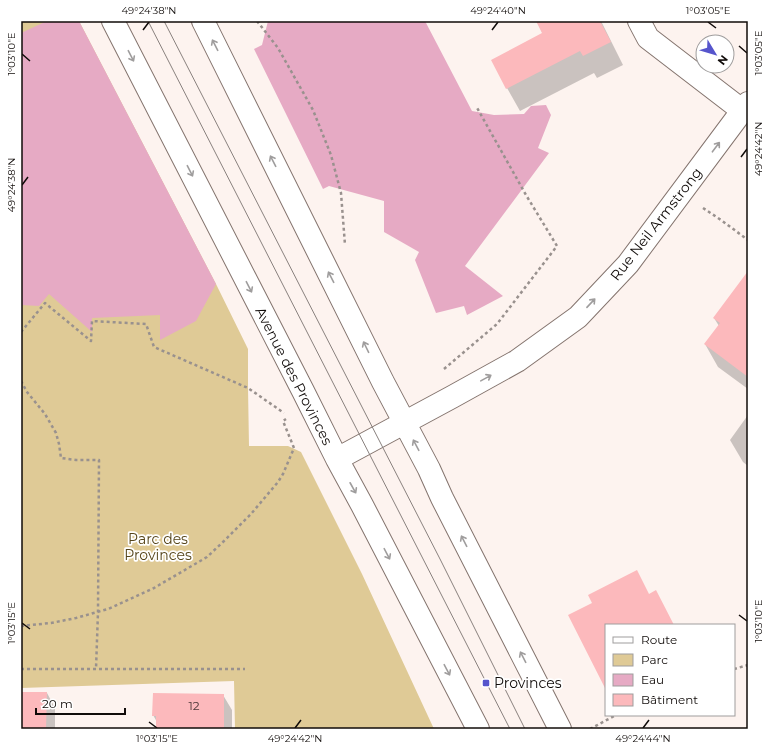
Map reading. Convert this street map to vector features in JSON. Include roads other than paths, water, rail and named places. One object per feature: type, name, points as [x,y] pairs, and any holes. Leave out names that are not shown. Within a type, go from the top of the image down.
[{"type":"street","name":"Avenue des Provinces","points":[[113,21],[337,459],[478,729]]},
{"type":"street","points":[[203,21],[383,382],[429,469],[442,498],[560,729]]},
{"type":"street","points":[[639,21],[648,38],[745,107]]},
{"type":"street","name":"Rue Neil Armstrong","points":[[337,459],[452,398],[517,361],[578,317],[628,264],[745,107]]},
{"type":"water","points":[[47,21],[79,21],[216,284],[196,321],[160,340],[160,315],[92,318],[92,332],[49,294],[39,306],[21,305],[21,33]]},
{"type":"water","points":[[268,21],[425,21],[472,111],[494,115],[524,114],[531,106],[546,105],[551,115],[538,148],[549,153],[465,266],[503,296],[467,315],[464,306],[436,313],[415,260],[419,252],[384,232],[384,201],[329,186],[323,189],[254,49],[262,45]]},
{"type":"tram line","points":[[148,21],[510,729]]},
{"type":"tram line","points":[[164,21],[440,559],[525,729]]},
{"type":"place","name":"Provinces","points":[[486,683]]},
{"type":"park label","name":"Parc des Provinces","points":[[158,548]]}]
